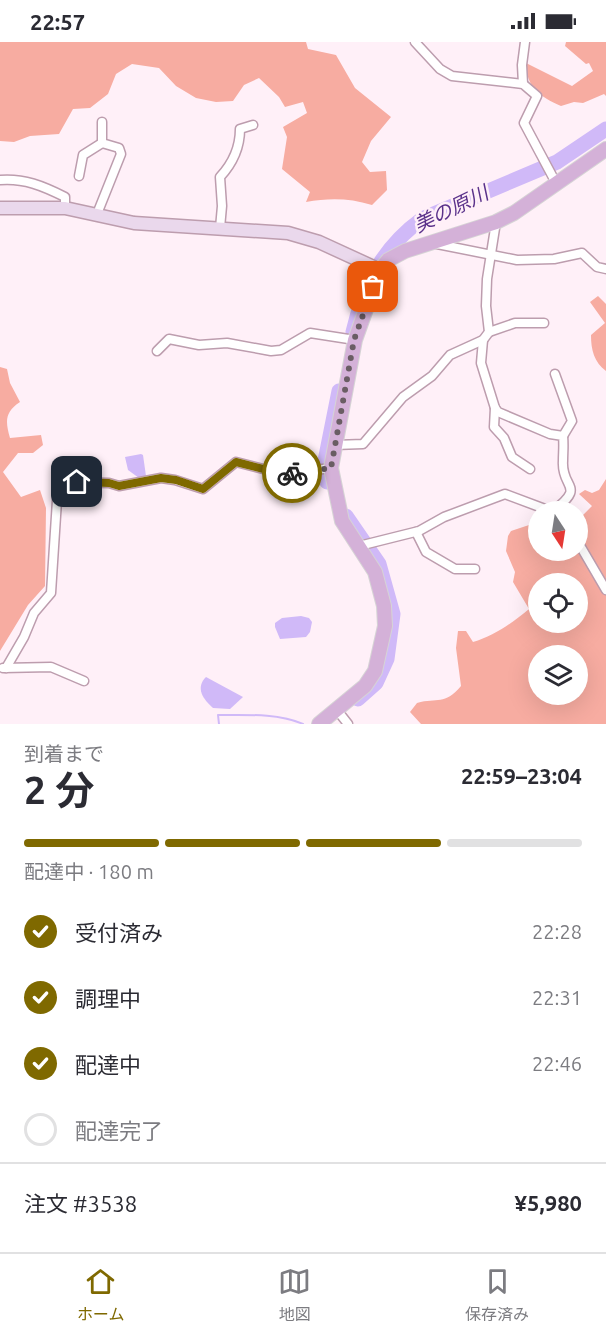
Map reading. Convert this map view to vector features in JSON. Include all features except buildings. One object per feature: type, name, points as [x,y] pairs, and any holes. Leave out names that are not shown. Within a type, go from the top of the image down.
[{"type":"main road","points":[[319,724],[365,686],[375,671],[385,626],[384,606],[375,572],[342,521],[331,468],[354,340],[375,267],[396,254],[496,222],[514,213],[553,178],[606,149]]},
{"type":"street","points":[[415,42],[440,69],[452,76],[472,76],[524,84],[537,96],[524,123],[553,178]]},
{"type":"street","points":[[524,84],[522,65],[525,42]]},
{"type":"street","points":[[102,122],[102,143]]},
{"type":"street","points":[[220,228],[222,206],[220,177],[236,152],[240,141],[240,129],[253,125]]},
{"type":"street","points":[[79,176],[82,155],[102,143],[119,148],[121,154],[97,214]]},
{"type":"street","points":[[0,180],[23,180],[43,186],[65,197],[65,208]]},
{"type":"street","points":[[0,208],[65,208],[135,223],[288,233],[319,242],[375,267]]},
{"type":"street","points":[[489,332],[486,306],[496,222]]},
{"type":"street","points":[[429,242],[517,260],[534,260],[582,253],[597,267],[606,269]]},
{"type":"street","points":[[335,445],[363,444],[403,397],[432,376],[450,355],[483,340],[489,332],[515,323],[544,323]]},
{"type":"street","points":[[158,351],[169,339],[199,345],[227,343],[271,351],[281,350],[310,333],[354,340]]},
{"type":"street","points":[[483,340],[481,363],[491,389],[495,408],[494,427],[504,438],[512,457],[530,469]]},
{"type":"street","points":[[555,374],[572,421],[562,436],[565,448],[562,461],[572,489],[565,501]]},
{"type":"street","points":[[495,408],[498,412],[550,434],[562,436]]},
{"type":"street","points":[[3,668],[24,637],[34,613],[51,593],[58,485],[62,482],[93,482],[119,486],[161,478],[176,480],[203,489],[236,462],[283,474],[331,468]]},
{"type":"street","points":[[359,546],[416,532],[444,517],[505,494],[528,502]]},
{"type":"street","points":[[416,532],[426,552],[455,569],[475,569]]},
{"type":"street","points":[[588,559],[606,590]]},
{"type":"street","points":[[3,668],[51,667],[84,681]]},
{"type":"street","points":[[337,710],[348,724]]},
{"type":"shaded area","points":[[0,42],[306,42],[308,49],[336,55],[355,88],[391,117],[371,141],[362,162],[370,172],[386,171],[387,190],[372,205],[339,199],[306,202],[310,192],[282,169],[287,137],[283,127],[307,113],[303,102],[285,107],[279,97],[259,78],[244,85],[233,101],[216,102],[196,98],[176,86],[159,68],[132,64],[116,74],[108,94],[90,108],[73,109],[59,134],[30,136],[14,142],[0,141]]},
{"type":"shaded area","points":[[566,42],[606,42],[606,96],[604,94],[583,103],[574,102],[561,106],[541,95],[532,85],[526,63],[572,86],[593,71],[589,63],[586,64],[565,46]]},
{"type":"shaded area","points":[[598,296],[606,304],[606,371],[596,360],[592,346],[591,335],[605,323],[590,302]]},
{"type":"shaded area","points":[[0,367],[7,369],[10,383],[20,402],[9,413],[7,427],[10,438],[41,435],[43,445],[33,453],[18,453],[3,472],[21,497],[40,490],[46,508],[45,586],[28,605],[0,651]]},
{"type":"shaded area","points":[[141,454],[146,476],[139,478],[128,470],[125,457]]},
{"type":"shaded area","points":[[606,479],[606,724],[421,724],[410,712],[417,703],[445,699],[461,686],[456,648],[458,631],[466,631],[473,642],[502,628],[528,610],[528,633],[588,633],[588,573],[528,573],[528,607],[513,582],[515,572],[506,551],[511,531],[528,525],[528,561],[588,561],[588,510],[592,506],[579,494],[585,490],[592,493],[599,490]]},
{"type":"shaded area","points":[[301,616],[309,618],[312,622],[310,632],[306,637],[280,639],[275,623],[282,618]]},
{"type":"shaded area","points":[[206,677],[243,697],[230,709],[213,708],[206,701],[201,689]]},
{"type":"waterway","name":"美の原川","points":[[353,332],[369,283],[385,255],[408,230],[422,219],[557,162],[606,129]]},
{"type":"waterway","name":"美の原川","points":[[327,482],[325,461],[339,391]]},
{"type":"waterway","name":"美の原川","points":[[346,516],[379,564],[393,614],[387,659],[376,683],[358,699]]},
{"type":"waterway","points":[[219,724],[218,715],[272,716],[303,724]]},
{"type":"way so far","points":[[292,473],[331,468],[354,340],[373,287]]},
{"type":"route","points":[[77,482],[109,483],[119,486],[161,478],[206,489],[236,462],[283,474],[292,473]]}]
